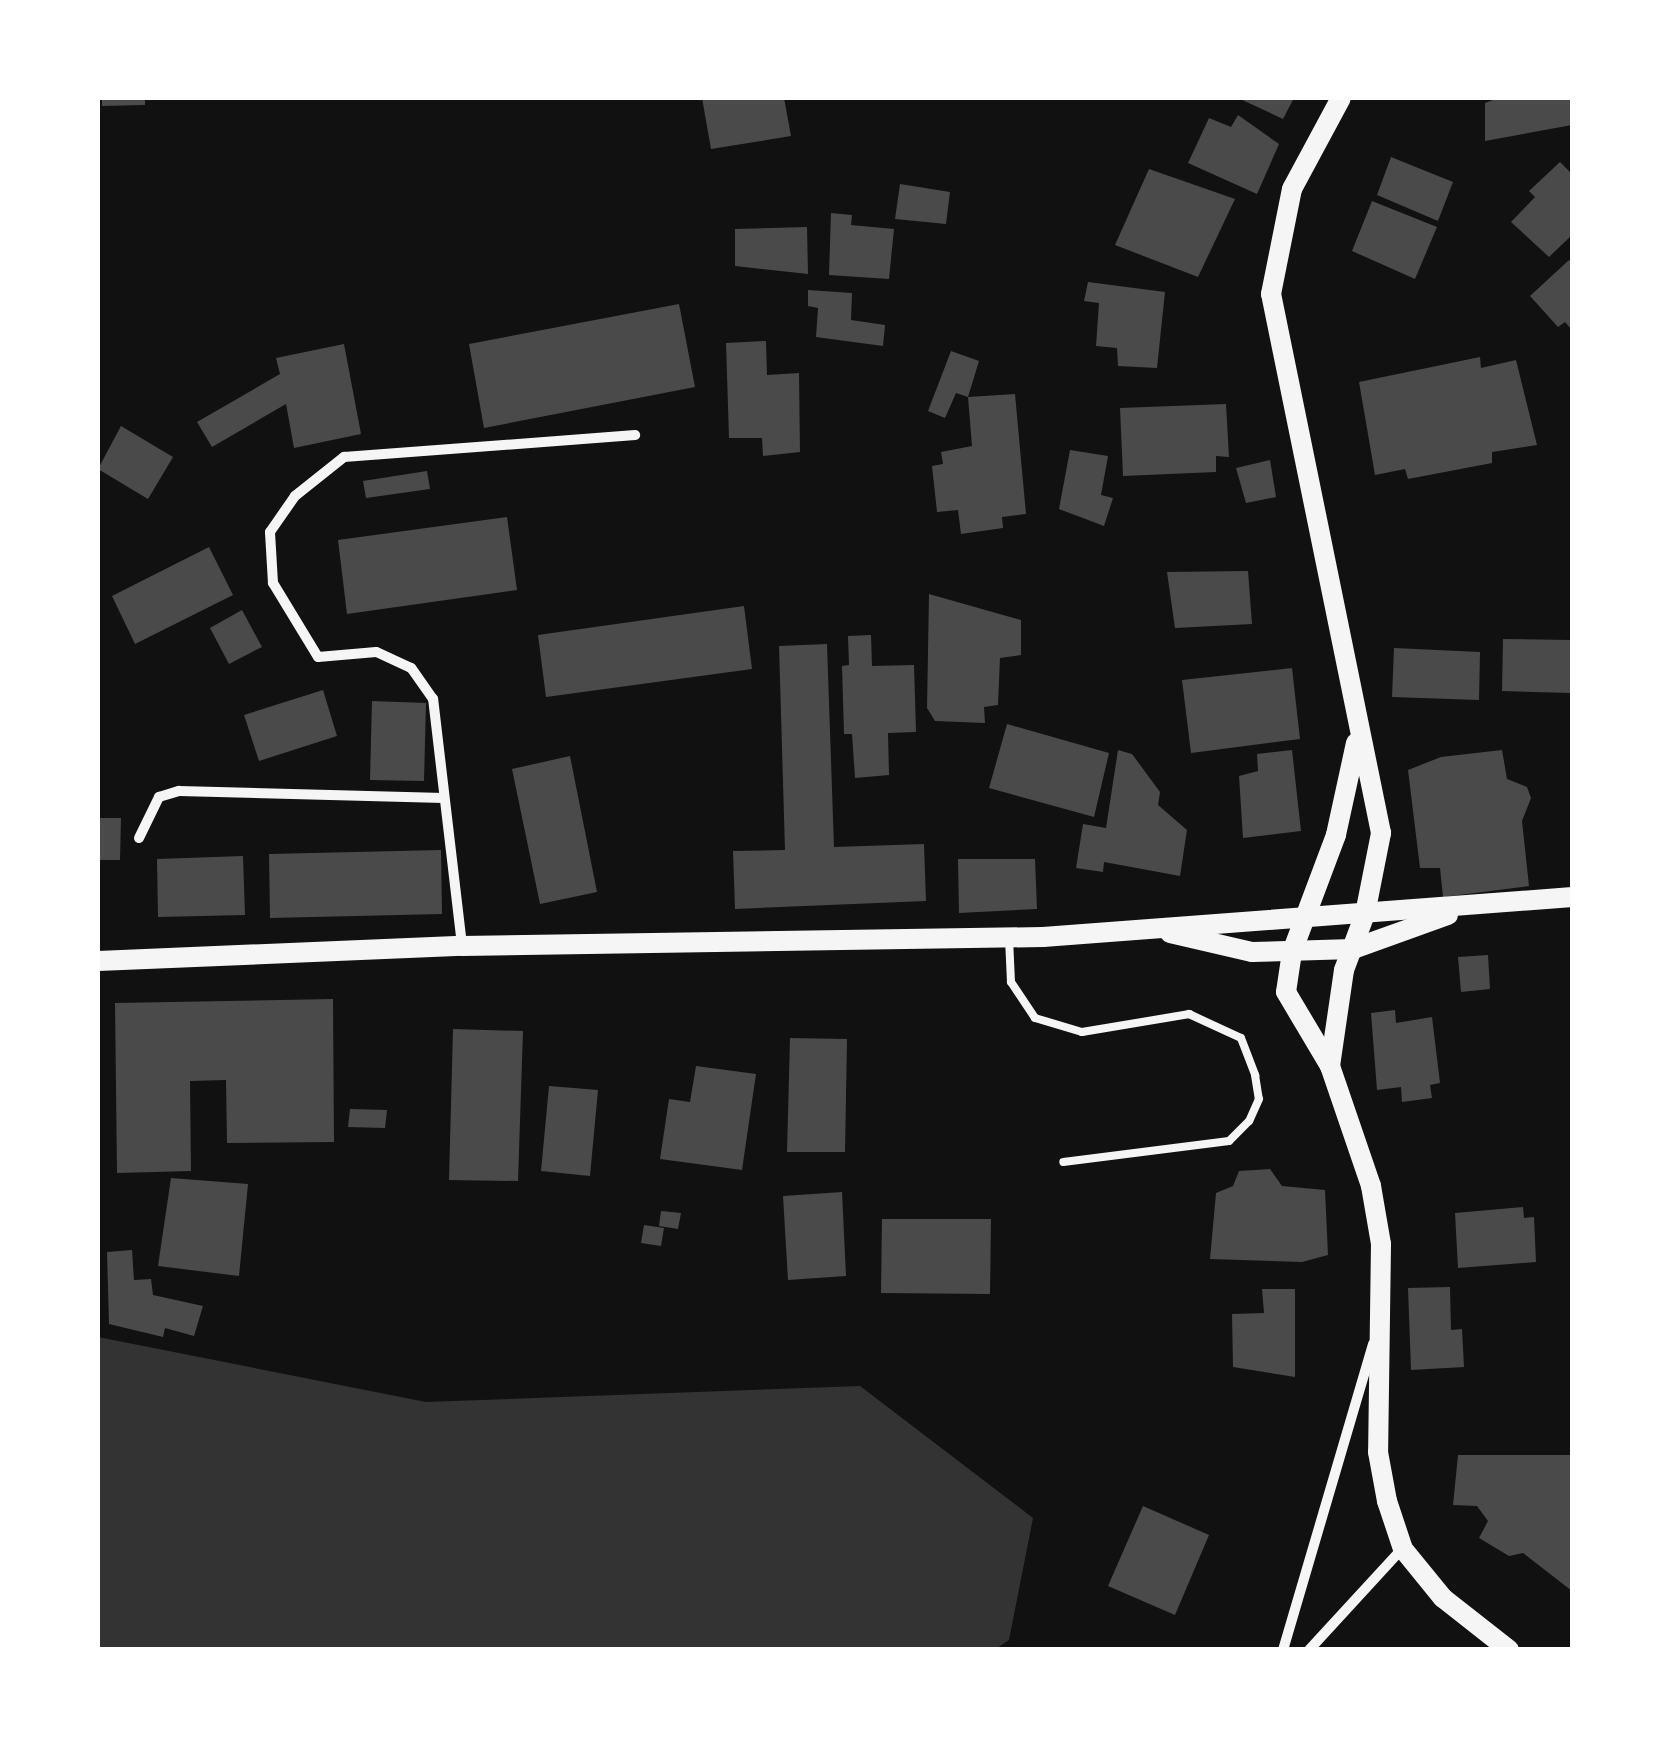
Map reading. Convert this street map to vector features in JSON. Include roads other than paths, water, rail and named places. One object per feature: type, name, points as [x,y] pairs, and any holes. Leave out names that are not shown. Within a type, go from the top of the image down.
[{"type":"main road","points":[[1330,1066],[1380,833],[1271,294],[1292,189],[1340,98]]},
{"type":"main road","points":[[1358,736],[1336,835],[1302,916],[1292,952],[1290,1003],[1330,1066],[1371,1186],[1380,1244],[1378,1452],[1403,1548],[1443,1598],[1509,1650]]},
{"type":"main road","points":[[98,961],[462,946],[1009,938],[1302,916],[1456,911],[1572,898]]},
{"type":"main road","points":[[1148,928],[1252,952],[1292,952],[1353,948],[1456,911]]},
{"type":"street","points":[[462,946],[433,700],[411,668],[376,652],[318,657],[273,583],[270,532],[295,496],[344,458],[635,435]]},
{"type":"street","points":[[140,838],[159,797],[179,791],[444,798]]},
{"type":"street","points":[[1283,1650],[1378,1329]]},
{"type":"street","points":[[1309,1650],[1403,1548]]},
{"type":"lane","points":[[1009,938],[1011,982],[1034,1018],[1082,1032],[1190,1014],[1241,1038],[1256,1075],[1259,1099],[1250,1121],[1229,1141],[1064,1162]]}]
